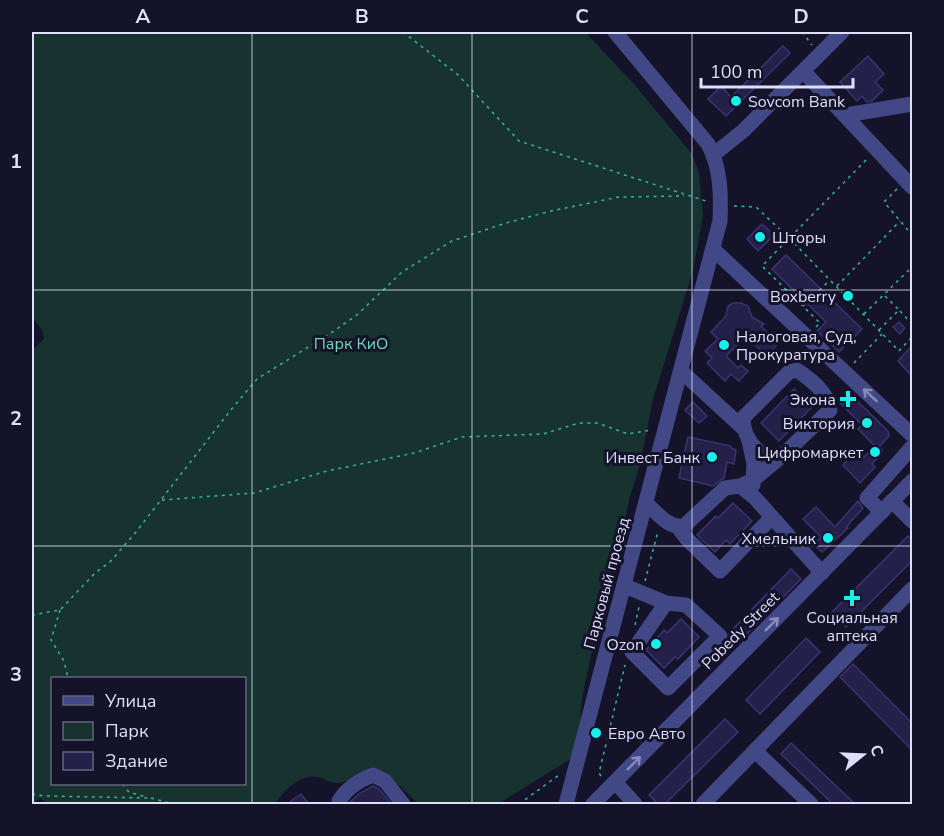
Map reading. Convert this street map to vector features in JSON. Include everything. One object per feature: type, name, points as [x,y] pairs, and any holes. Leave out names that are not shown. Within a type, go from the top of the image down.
[{"type":"street","name":"Парковый проезд","points":[[566,804],[714,250],[721,206],[720,184],[713,155],[704,138],[615,32]]},
{"type":"street","points":[[713,155],[743,131],[842,32]]},
{"type":"street","points":[[804,72],[909,184]]},
{"type":"street","points":[[846,115],[912,104]]},
{"type":"street","points":[[714,250],[912,435]]},
{"type":"street","points":[[646,503],[671,525],[684,526],[725,488],[746,483],[783,455],[830,410],[830,401],[825,394],[797,370],[789,372],[743,418],[754,463],[746,483]]},
{"type":"street","points":[[681,371],[765,455],[774,458],[783,455]]},
{"type":"street","points":[[912,447],[867,498],[912,521]]},
{"type":"street","name":"Pobedy Street","points":[[593,804],[609,781],[822,573],[912,481]]},
{"type":"street","points":[[746,483],[755,498],[822,573]]},
{"type":"street","points":[[678,527],[720,571],[772,517]]},
{"type":"street","points":[[625,586],[666,603],[686,605],[720,636],[669,688],[632,652],[666,603]]},
{"type":"street","points":[[703,804],[912,589]]},
{"type":"street","points":[[755,751],[811,804]]},
{"type":"street","points":[[339,801],[343,794],[363,779],[373,775],[385,781],[403,804]]},
{"type":"street","points":[[609,781],[635,804]]},
{"type":"path","points":[[403,32],[457,75],[519,141],[684,196],[721,206],[756,207],[898,351],[912,337]]},
{"type":"path","points":[[802,32],[819,55]]},
{"type":"path","points":[[820,323],[762,266],[878,149]]},
{"type":"path","points":[[909,184],[884,202],[912,235]]},
{"type":"path","points":[[68,677],[64,661],[51,640],[60,610],[95,573],[110,562],[257,379],[334,331],[358,314],[402,272],[452,241],[551,211],[619,197],[684,196]]},
{"type":"path","points":[[836,287],[900,221]]},
{"type":"path","points":[[863,315],[912,267]]},
{"type":"path","points":[[803,306],[830,280]]},
{"type":"path","points":[[884,295],[912,324]]},
{"type":"path","points":[[879,330],[899,310]]},
{"type":"path","points":[[846,373],[882,334]]},
{"type":"path","points":[[161,500],[254,493],[327,471],[414,453],[462,437],[543,434],[579,423],[597,423],[628,434],[644,432]]},
{"type":"path","points":[[634,627],[661,516]]},
{"type":"path","points":[[32,615],[60,610]]},
{"type":"path","points":[[609,781],[599,773],[626,661]]},
{"type":"path","points":[[519,804],[561,774]]},
{"type":"path","points":[[124,785],[129,792],[173,804]]},
{"type":"path","points":[[32,794],[150,798]]},
{"type":"green space","name":"Парк КиО","points":[[32,32],[585,32],[634,84],[692,154],[699,173],[703,216],[693,271],[653,399],[640,465],[629,500],[621,541],[591,656],[582,698],[578,747],[569,760],[498,804],[418,804],[385,775],[369,770],[340,783],[312,776],[299,780],[283,793],[275,804],[48,804],[40,798],[32,804],[32,350],[44,339],[42,330],[32,317]]},
{"type":"building","points":[[783,46],[790,53],[726,116],[708,99],[721,86],[731,97]]},
{"type":"building","points":[[868,56],[884,74],[875,82],[883,90],[872,101],[867,102],[862,96],[857,101],[840,82]]},
{"type":"building","name":"Шторы","points":[[762,224],[774,235],[758,251],[747,239]]},
{"type":"building","points":[[786,255],[862,329],[839,352],[817,331],[826,322],[772,269]]},
{"type":"building","name":"Налоговая, Суд, Прокуратура","points":[[733,303],[748,306],[752,317],[764,324],[761,326],[778,343],[773,349],[777,352],[770,359],[746,336],[726,356],[738,368],[741,365],[748,371],[739,381],[731,374],[725,381],[707,363],[712,358],[705,351],[718,339],[711,332],[726,316],[728,306]]},
{"type":"building","points":[[899,322],[905,328],[900,334],[893,327]]},
{"type":"building","points":[[912,346],[912,376],[898,361]]},
{"type":"building","points":[[794,389],[812,407],[779,441],[761,423]]},
{"type":"building","points":[[848,392],[888,431],[889,436],[879,447],[882,450],[881,454],[872,464],[875,467],[860,483],[843,465],[857,450],[864,457],[875,446],[858,429],[862,425],[839,402]]},
{"type":"building","points":[[693,402],[707,416],[699,423],[685,410]]},
{"type":"building","name":"Инвест Банк","points":[[688,437],[731,446],[736,450],[734,464],[727,462],[724,478],[713,486],[679,478]]},
{"type":"building","points":[[858,501],[863,508],[846,527],[848,528],[822,552],[814,545],[821,537],[803,519],[816,507],[835,527]]},
{"type":"building","points":[[733,503],[752,521],[730,544],[726,540],[715,552],[697,535]]},
{"type":"building","points":[[908,536],[912,540],[912,561],[846,627],[832,612]]},
{"type":"building","points":[[791,569],[801,579],[737,644],[729,633]]},
{"type":"building","points":[[681,619],[699,637],[678,659],[675,657],[664,668],[646,650],[664,630],[667,633]]},
{"type":"building","points":[[806,638],[820,652],[760,714],[746,700]]},
{"type":"building","points":[[853,664],[912,723],[912,750],[840,677]]},
{"type":"building","points":[[725,719],[738,732],[665,804],[658,804],[649,795]]},
{"type":"building","points":[[791,743],[855,804],[833,804],[781,754]]},
{"type":"building","points":[[373,786],[379,789],[391,804],[348,804],[360,793]]},
{"type":"building","points":[[301,794],[309,804],[287,804]]},
{"type":"place","name":"Sovcom Bank","points":[[736,101]]},
{"type":"place","name":"Шторы","points":[[760,237]]},
{"type":"place","name":"Boxberry","points":[[848,296]]},
{"type":"place","name":"Налоговая, Суд, Прокуратура","points":[[724,345]]},
{"type":"place","name":"Экона","points":[[848,399]]},
{"type":"place","name":"Виктория","points":[[867,423]]},
{"type":"place","name":"Цифромаркет","points":[[875,452]]},
{"type":"place","name":"Инвест Банк","points":[[712,457]]},
{"type":"place","name":"Хмельник","points":[[828,538]]},
{"type":"place","name":"Социальная аптека","points":[[852,598]]},
{"type":"place","name":"Ozon","points":[[656,644]]},
{"type":"place","name":"Евро Авто","points":[[596,733]]}]
